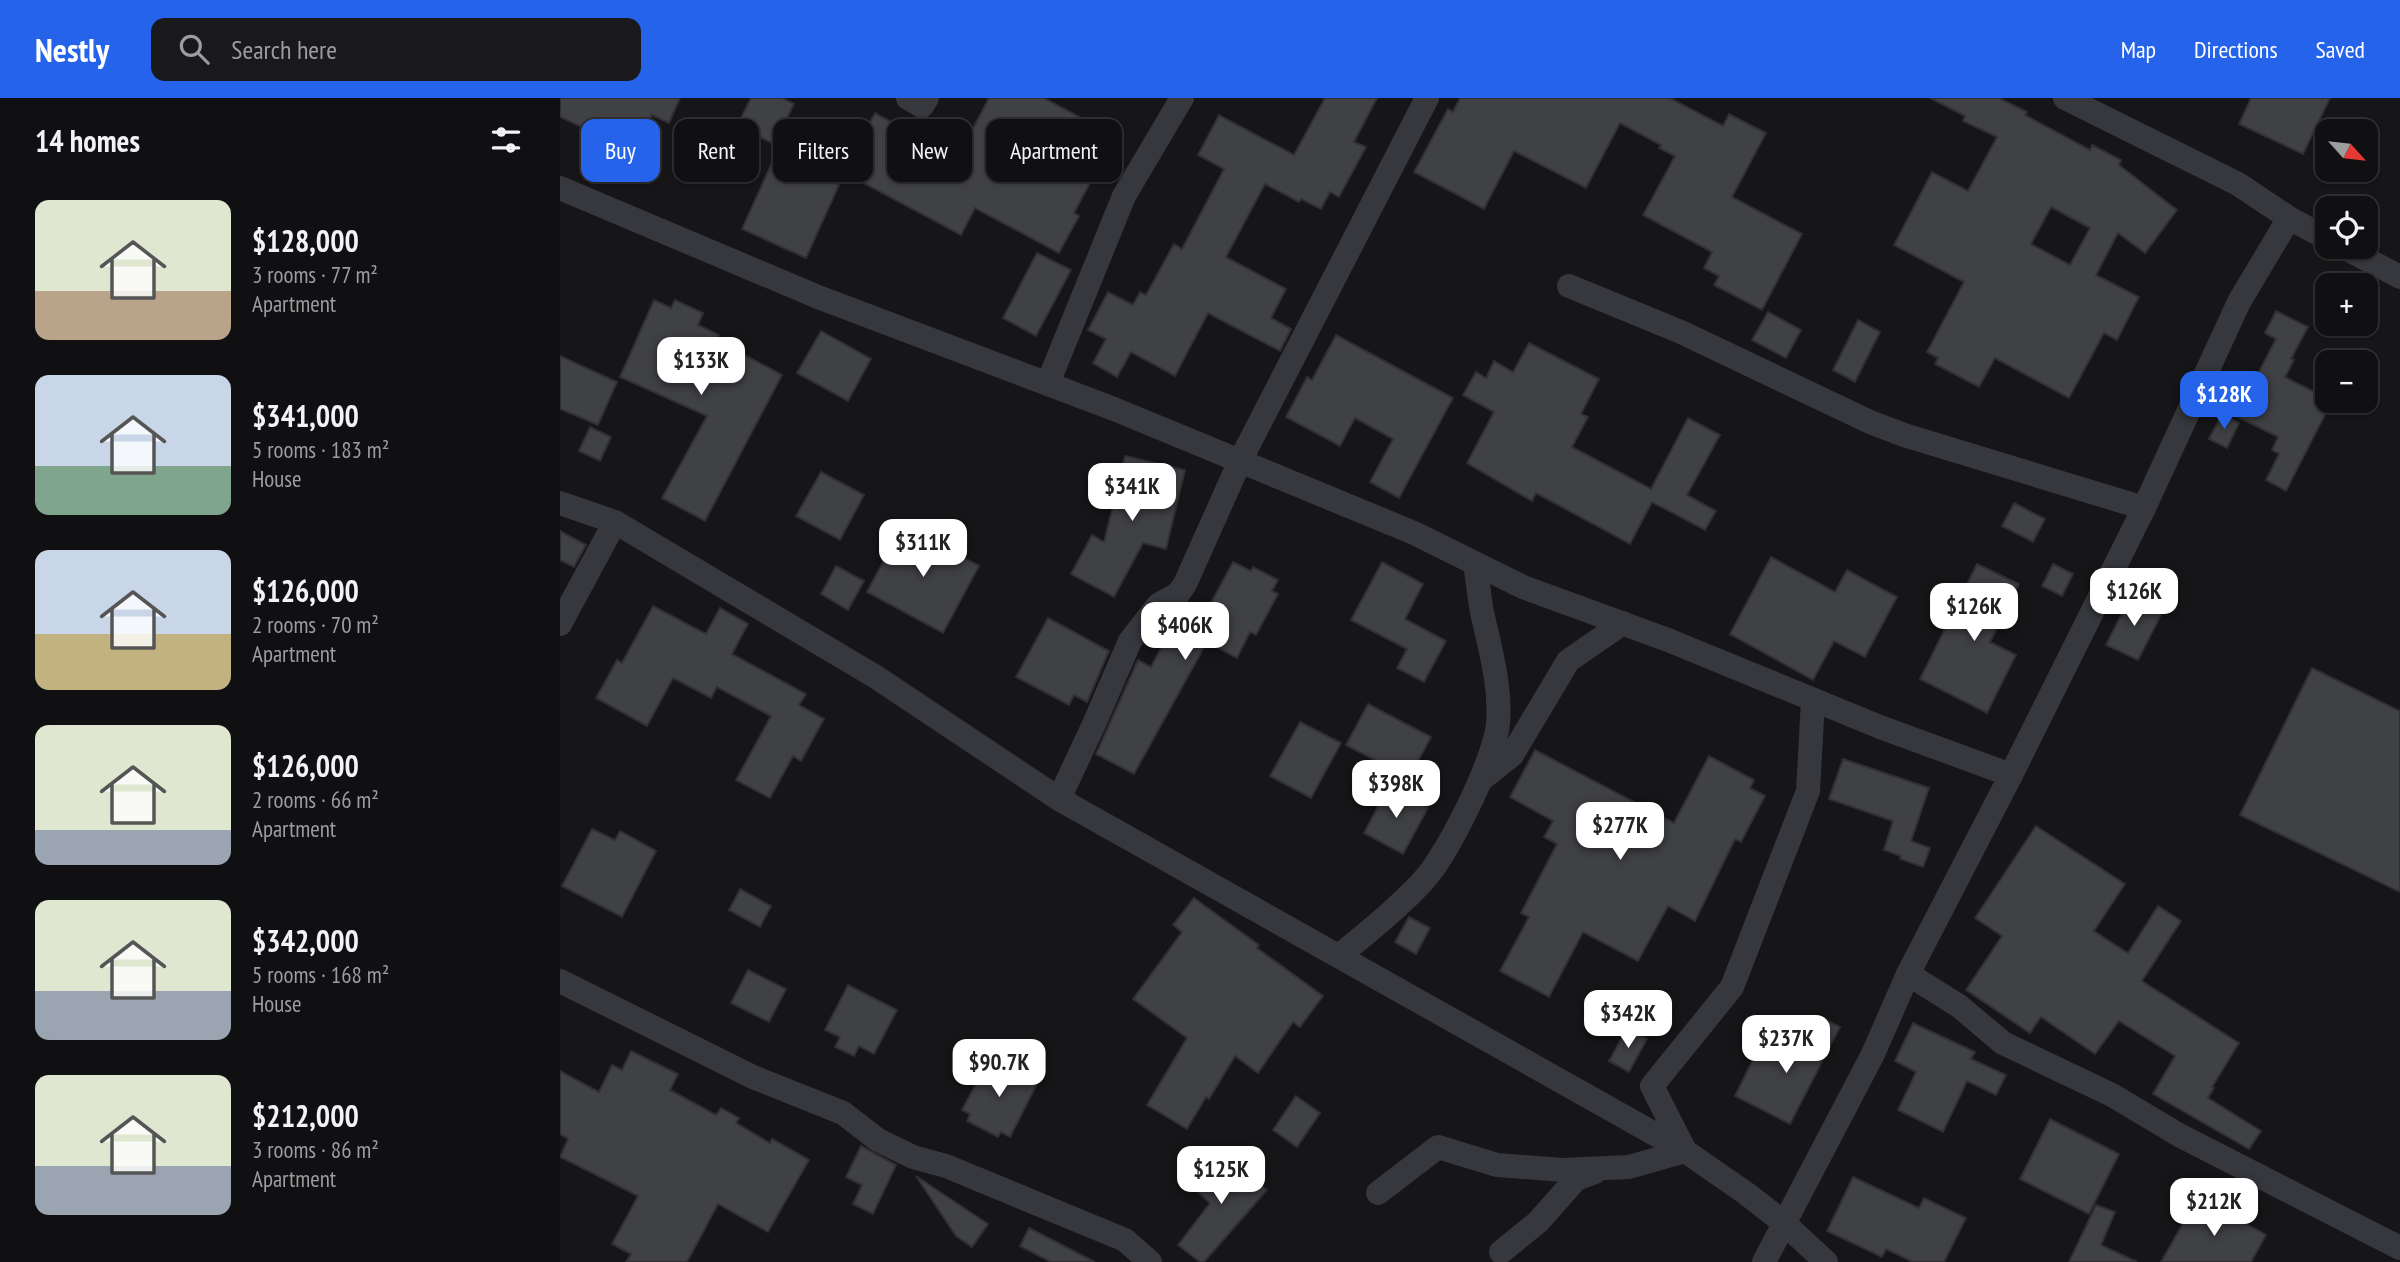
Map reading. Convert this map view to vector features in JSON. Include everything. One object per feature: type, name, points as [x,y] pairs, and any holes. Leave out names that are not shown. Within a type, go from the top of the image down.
[{"type":"street","points":[[908,98],[922,106],[927,98]]},
{"type":"street","points":[[1048,383],[1124,196],[1182,98]]},
{"type":"street","points":[[1059,799],[1130,641],[1158,605],[1178,594],[1185,584],[1240,461],[1427,98]]},
{"type":"street","points":[[2065,98],[2238,184],[2315,232]]},
{"type":"street","points":[[560,188],[818,297],[1048,383],[1414,533],[1523,587],[1668,640],[1880,727],[2011,775]]},
{"type":"street","points":[[1764,1262],[1872,1054],[1908,974],[2144,508],[2239,302],[2289,218]]},
{"type":"street","points":[[2366,259],[2400,277]]},
{"type":"street","points":[[1569,286],[1681,332],[1870,422],[1904,435],[2144,508]]},
{"type":"street","points":[[560,503],[615,522],[876,677],[1059,799],[1685,1151],[1784,1223],[1826,1262]]},
{"type":"street","points":[[560,624],[615,522]]},
{"type":"street","points":[[1339,956],[1425,880],[1441,857],[1495,746],[1499,722],[1494,660],[1475,565]]},
{"type":"street","points":[[1480,781],[1512,755],[1568,661],[1623,623]]},
{"type":"street","points":[[1685,1151],[1652,1086],[1732,987],[1808,791],[1813,700]]},
{"type":"street","points":[[1908,974],[1959,1006],[2003,1043],[2112,1096],[2179,1135],[2400,1248]]},
{"type":"street","points":[[560,981],[753,1077],[842,1113],[878,1140],[913,1157],[946,1166],[1125,1240],[1150,1262]]},
{"type":"street","points":[[1378,1192],[1438,1146],[1497,1165],[1563,1170],[1629,1167],[1685,1151]]},
{"type":"street","points":[[1501,1252],[1538,1222],[1576,1179],[1607,1168]]},
{"type":"building","points":[[560,98],[680,98],[669,123],[652,115],[650,119],[581,119],[581,127],[560,117]]},
{"type":"building","points":[[751,98],[782,98],[794,104],[786,119],[773,119],[773,144],[759,137],[759,119],[740,119]]},
{"type":"building","points":[[989,98],[1044,98],[1083,119],[986,119],[986,182],[1091,182],[1074,213],[1079,216],[1059,253],[975,208],[961,235],[862,182],[873,182],[872,119],[875,113],[887,120],[887,182],[972,182],[972,130]]},
{"type":"building","points":[[1325,98],[1377,98],[1354,142],[1366,147],[1339,197],[1330,192],[1321,209],[1301,199],[1299,202],[1265,184],[1226,257],[1286,289],[1271,318],[1291,329],[1280,351],[1208,313],[1175,376],[1131,352],[1117,377],[1093,363],[1106,339],[1088,330],[1108,292],[1133,305],[1140,292],[1146,295],[1174,244],[1182,249],[1224,169],[1198,155],[1219,115],[1294,155]]},
{"type":"building","points":[[1460,98],[1670,98],[1723,126],[1729,114],[1766,133],[1732,197],[1802,234],[1762,310],[1714,285],[1719,276],[1704,268],[1712,252],[1643,215],[1675,156],[1659,148],[1661,145],[1620,123],[1586,188],[1514,151],[1484,209],[1414,172],[1448,109],[1453,112]]},
{"type":"building","points":[[1930,98],[1999,98],[2090,150],[2092,145],[2121,160],[2119,165],[2177,210],[2145,253],[2118,233],[2096,275],[2139,297],[2117,340],[2104,333],[2069,398],[1995,358],[1979,387],[1935,364],[1938,358],[1927,352],[1964,282],[1894,245],[1932,172],[1968,191],[1997,137],[1963,121],[1965,116]],"holes":[[[2051,207],[2090,228],[2070,265],[2031,244]]]},
{"type":"building","points":[[2251,98],[2330,98],[2320,119],[2315,119],[2315,129],[2303,154],[2239,124]]},
{"type":"building","points":[[773,160],[773,182],[832,182],[839,185],[806,258],[742,229]]},
{"type":"building","points":[[1037,253],[1071,270],[1036,336],[1003,318]]},
{"type":"building","points":[[654,300],[671,308],[675,300],[703,313],[698,325],[719,335],[717,340],[782,375],[705,521],[662,498],[707,416],[620,377]]},
{"type":"building","points":[[2276,311],[2308,327],[2285,377],[2315,392],[2315,413],[2326,413],[2286,491],[2266,480],[2279,454],[2272,450],[2278,437],[2236,416],[2276,339],[2265,333]]},
{"type":"building","points":[[1768,312],[1801,330],[1786,358],[1752,340]]},
{"type":"building","points":[[1858,320],[1880,332],[1855,382],[1833,370]]},
{"type":"building","points":[[821,331],[871,359],[848,401],[797,373]]},
{"type":"building","points":[[1336,335],[1453,398],[1399,498],[1370,482],[1393,439],[1355,418],[1340,446],[1286,417],[1307,377],[1312,380]]},
{"type":"building","points":[[1529,343],[1599,379],[1581,414],[1588,417],[1572,447],[1651,489],[1688,418],[1720,435],[1687,495],[1716,511],[1705,530],[1652,502],[1630,544],[1536,493],[1532,501],[1467,463],[1494,412],[1463,395],[1476,372],[1486,378],[1494,361],[1513,372]]},
{"type":"building","points":[[560,356],[617,382],[598,425],[560,409]]},
{"type":"building","points":[[2222,414],[2239,423],[2227,448],[2209,439]]},
{"type":"building","points":[[590,427],[611,437],[600,461],[579,451]]},
{"type":"building","points":[[1125,456],[1185,470],[1166,549],[1143,543],[1114,597],[1071,574],[1092,535],[1104,542]]},
{"type":"building","points":[[821,472],[864,495],[840,540],[796,516]]},
{"type":"building","points":[[2014,503],[2045,519],[2033,542],[2002,526]]},
{"type":"building","points":[[903,524],[979,566],[943,633],[867,592]]},
{"type":"building","points":[[560,531],[586,545],[574,567],[560,560]]},
{"type":"building","points":[[1771,557],[1835,592],[1847,570],[1897,597],[1865,657],[1834,641],[1813,680],[1730,634]]},
{"type":"building","points":[[1233,562],[1251,571],[1253,567],[1278,580],[1272,591],[1278,594],[1256,635],[1250,632],[1237,658],[1207,642],[1134,774],[1096,754],[1138,660],[1151,667],[1170,631],[1161,625],[1179,610],[1200,623]]},
{"type":"building","points":[[1382,562],[1423,584],[1405,619],[1446,641],[1424,682],[1397,668],[1407,649],[1351,620]]},
{"type":"building","points":[[1977,564],[2019,584],[1990,642],[2016,655],[1987,713],[1920,679]]},
{"type":"building","points":[[2053,564],[2073,574],[2062,596],[2042,586]]},
{"type":"building","points":[[836,566],[864,581],[848,610],[821,594]]},
{"type":"building","points":[[2131,595],[2163,611],[2138,660],[2106,645]]},
{"type":"building","points":[[653,606],[706,634],[720,608],[748,624],[732,654],[806,694],[799,705],[824,719],[801,761],[793,756],[770,798],[736,780],[771,716],[717,687],[711,698],[673,678],[647,726],[596,698],[617,660],[622,663]]},
{"type":"building","points":[[1048,618],[1109,651],[1087,702],[1074,695],[1069,705],[1016,677]]},
{"type":"building","points":[[2312,668],[2400,711],[2400,892],[2240,815]]},
{"type":"building","points":[[1368,704],[1431,737],[1409,778],[1346,745]]},
{"type":"building","points":[[1300,722],[1341,743],[1311,798],[1270,776]]},
{"type":"building","points":[[1535,750],[1674,823],[1709,756],[1754,780],[1750,788],[1765,796],[1741,842],[1735,839],[1695,921],[1668,906],[1638,961],[1583,932],[1549,997],[1500,971],[1529,917],[1521,913],[1557,844],[1544,837],[1553,821],[1510,797]]},
{"type":"building","points":[[1843,759],[1929,788],[1911,841],[1930,848],[1923,867],[1884,850],[1893,821],[1829,799]]},
{"type":"building","points":[[1388,787],[1428,808],[1403,854],[1364,833]]},
{"type":"building","points":[[2036,826],[2125,884],[2094,931],[2128,953],[2158,906],[2181,921],[2142,981],[2239,1043],[2208,1098],[2261,1131],[2249,1149],[2153,1094],[2175,1056],[2119,1021],[2095,1054],[2041,1017],[2030,1033],[1966,990],[2002,936],[1975,918]]},
{"type":"building","points":[[592,829],[615,840],[620,831],[656,851],[622,917],[562,886]]},
{"type":"building","points":[[740,889],[771,906],[760,927],[729,910]]},
{"type":"building","points":[[1194,898],[1323,996],[1300,1027],[1293,1022],[1258,1073],[1235,1056],[1187,1129],[1147,1105],[1187,1038],[1133,999],[1182,932],[1173,925]]},
{"type":"building","points":[[1409,917],[1430,928],[1416,954],[1395,942]]},
{"type":"building","points":[[748,970],[786,989],[769,1022],[731,1003]]},
{"type":"building","points":[[848,985],[897,1010],[874,1054],[859,1046],[854,1056],[835,1047],[840,1037],[825,1030]]},
{"type":"building","points":[[1820,1017],[1840,1027],[1790,1124],[1735,1096],[1757,1051],[1770,1058],[1776,1047],[1795,1056],[1798,1049],[1803,1052]]},
{"type":"building","points":[[1913,1023],[1975,1052],[1971,1059],[2006,1075],[1996,1095],[1967,1081],[1943,1132],[1898,1110],[1916,1072],[1895,1061]]},
{"type":"building","points":[[1627,1028],[1647,1039],[1629,1072],[1609,1061]]},
{"type":"building","points":[[631,1051],[678,1074],[670,1090],[716,1115],[721,1108],[739,1118],[736,1123],[770,1143],[772,1139],[809,1160],[768,1232],[718,1204],[687,1262],[626,1262],[631,1254],[612,1244],[638,1196],[560,1157],[568,1139],[560,1134],[560,1071],[599,1092],[612,1065],[622,1070]]},
{"type":"building","points":[[990,1057],[1038,1082],[1010,1137],[1001,1132],[998,1137],[967,1121],[970,1114],[962,1110]]},
{"type":"building","points":[[1296,1096],[1320,1113],[1297,1147],[1273,1130]]},
{"type":"building","points":[[2050,1119],[2119,1154],[2089,1214],[2020,1179]]},
{"type":"building","points":[[861,1146],[896,1165],[873,1214],[853,1204],[862,1185],[846,1177]]},
{"type":"building","points":[[1223,1152],[1267,1190],[1204,1262],[1200,1262],[1178,1245],[1210,1203],[1192,1187]]},
{"type":"building","points":[[916,1176],[988,1224],[972,1247],[956,1236]]},
{"type":"building","points":[[1853,1177],[1919,1208],[1924,1198],[1966,1218],[1944,1262],[1913,1262],[1886,1249],[1882,1257],[1827,1231]]},
{"type":"building","points":[[2198,1197],[2266,1235],[2251,1262],[2161,1262]]},
{"type":"building","points":[[2096,1205],[2115,1212],[2101,1245],[2137,1262],[2069,1262]]},
{"type":"building","points":[[1029,1228],[1095,1262],[1051,1262],[1020,1246]]}]
